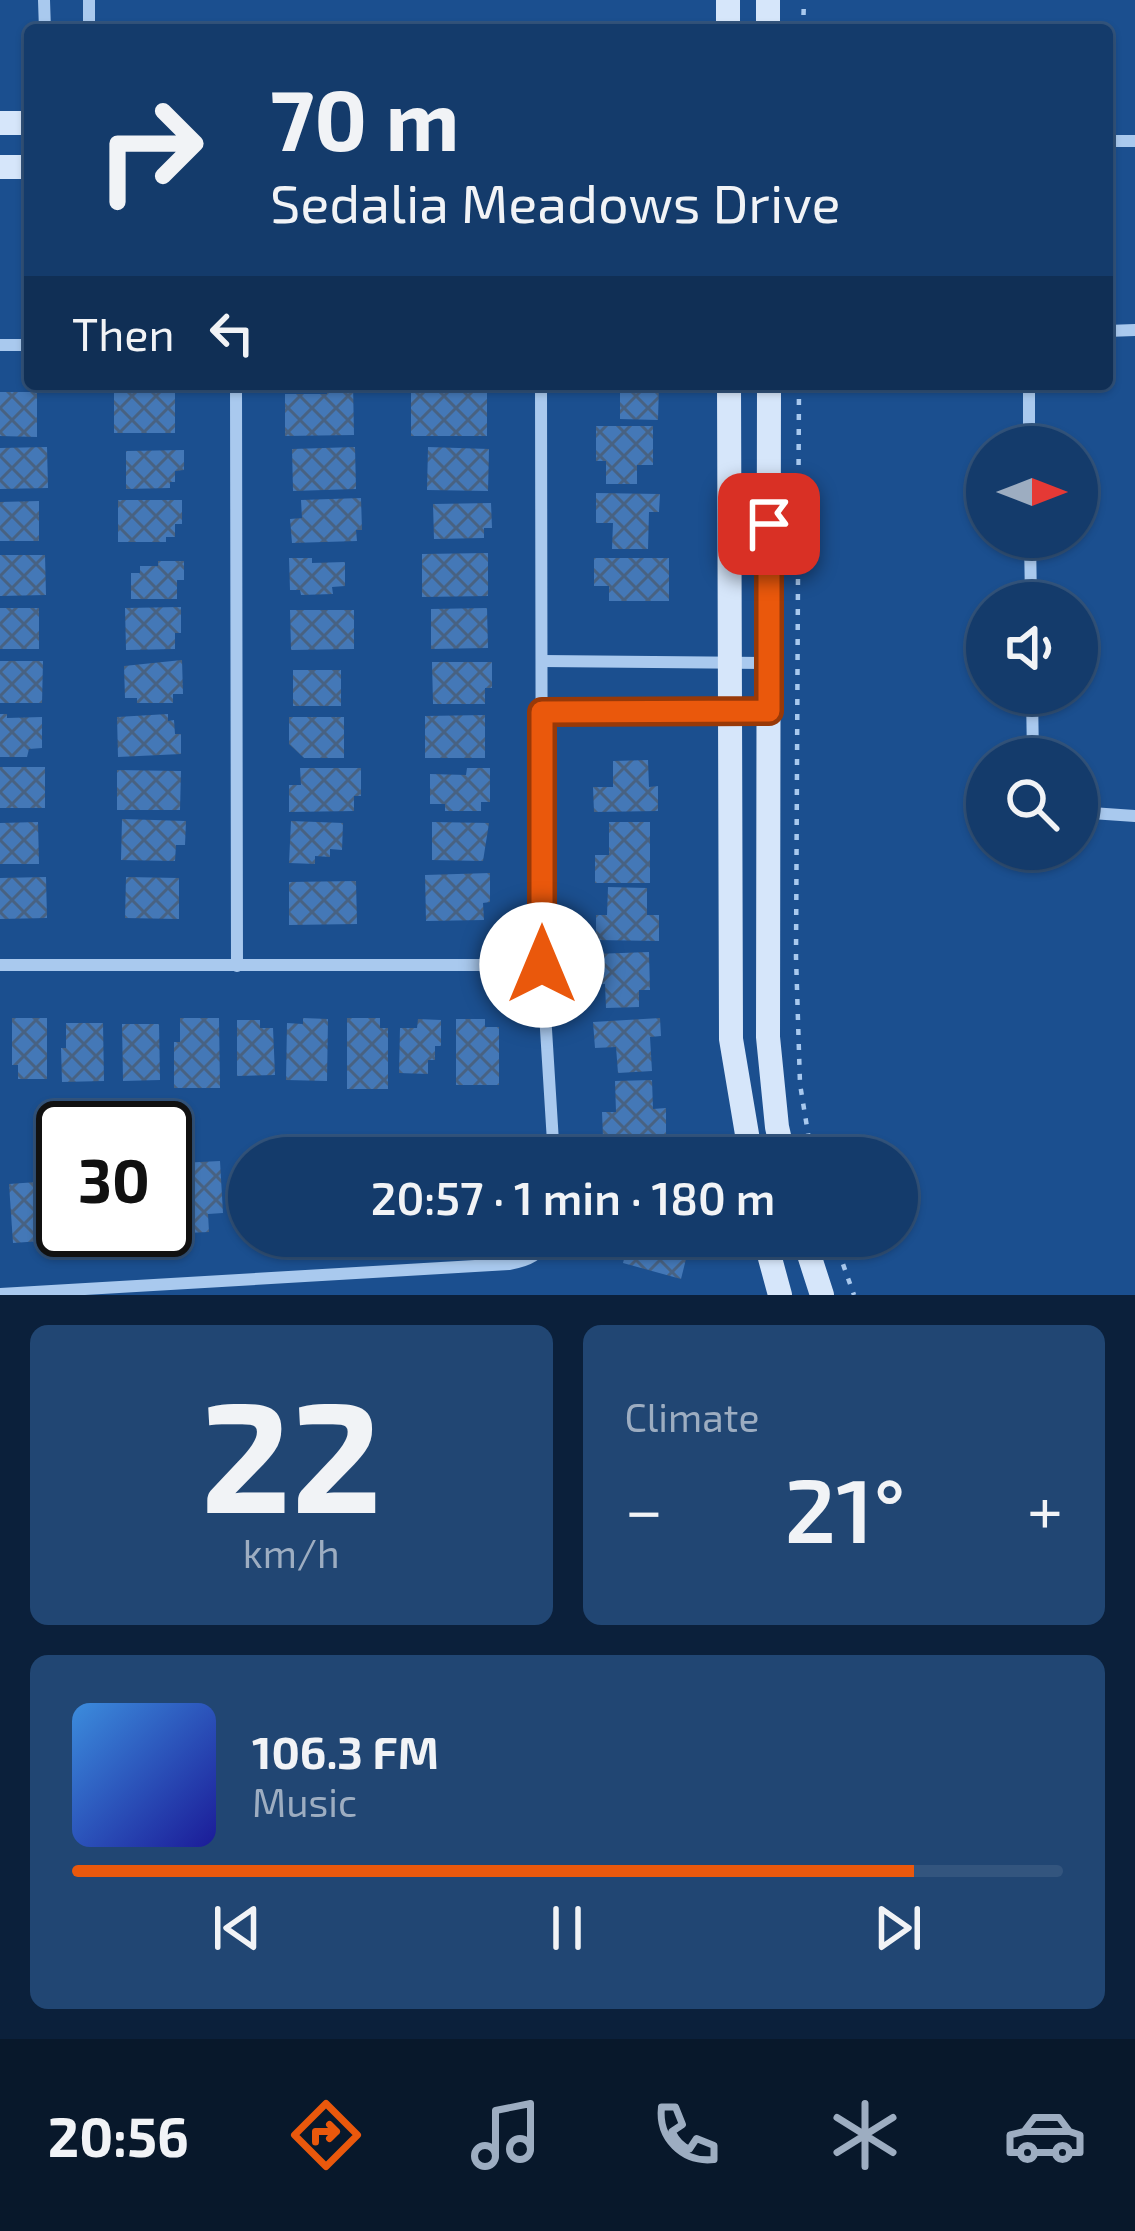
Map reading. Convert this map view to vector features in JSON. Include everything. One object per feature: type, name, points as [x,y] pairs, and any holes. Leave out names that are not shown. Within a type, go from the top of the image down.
[{"type":"street","points":[[236,390],[237,966]]},
{"type":"street","points":[[541,390],[542,965],[553,1137]]},
{"type":"street","points":[[729,390],[731,1039],[747,1137]]},
{"type":"street","points":[[769,390],[769,1037],[779,1137]]},
{"type":"street","points":[[1029,390],[1029,426]]},
{"type":"street","points":[[542,661],[769,663]]},
{"type":"street","points":[[542,712],[769,711]]},
{"type":"street","points":[[1098,813],[1135,816]]},
{"type":"street","points":[[0,965],[542,965]]},
{"type":"street","points":[[0,1294],[509,1264],[531,1257]]},
{"type":"street","points":[[770,1257],[780,1295]]},
{"type":"street","points":[[810,1257],[822,1295]]},
{"type":"path","points":[[799,390],[797,998],[800,1084],[809,1137]]},
{"type":"path","points":[[840,1257],[854,1295]]},
{"type":"building","points":[[327,390],[353,390],[354,435],[285,436],[285,394],[327,394]]},
{"type":"building","points":[[620,390],[659,390],[658,420],[620,419]]},
{"type":"building","points":[[0,392],[37,392],[37,437],[0,436]]},
{"type":"building","points":[[114,393],[175,393],[175,433],[114,433]]},
{"type":"building","points":[[411,393],[487,393],[487,436],[411,436]]},
{"type":"building","points":[[596,426],[653,426],[653,465],[637,465],[637,484],[606,484],[606,461],[596,461]]},
{"type":"building","points":[[47,447],[48,488],[0,489],[0,448]]},
{"type":"building","points":[[355,447],[356,489],[293,491],[292,449]]},
{"type":"building","points":[[428,447],[489,449],[488,491],[427,490]]},
{"type":"building","points":[[184,450],[184,470],[175,471],[170,488],[126,489],[126,451]]},
{"type":"building","points":[[596,493],[660,494],[659,512],[649,512],[648,549],[612,549],[613,523],[596,523]]},
{"type":"building","points":[[361,498],[362,530],[356,530],[357,541],[292,543],[290,519],[302,518],[301,500]]},
{"type":"building","points":[[118,500],[182,500],[182,524],[175,524],[175,537],[166,537],[166,542],[118,542]]},
{"type":"building","points":[[39,501],[39,541],[0,541],[0,502]]},
{"type":"building","points":[[491,503],[492,528],[484,528],[484,538],[434,539],[433,504]]},
{"type":"building","points":[[488,553],[488,596],[422,597],[422,554]]},
{"type":"building","points":[[0,555],[45,555],[46,595],[0,596]]},
{"type":"building","points":[[289,558],[345,562],[345,586],[332,587],[333,594],[301,595],[300,590],[290,590]]},
{"type":"building","points":[[594,558],[669,558],[669,601],[609,601],[609,586],[594,586]]},
{"type":"building","points":[[158,561],[184,561],[177,599],[131,599],[131,573],[140,573],[140,566],[158,566]]},
{"type":"building","points":[[181,607],[181,633],[175,633],[175,649],[126,650],[125,608]]},
{"type":"building","points":[[0,608],[39,608],[39,649],[0,649]]},
{"type":"building","points":[[487,608],[488,648],[431,649],[431,609]]},
{"type":"building","points":[[290,610],[354,610],[354,649],[291,650]]},
{"type":"building","points":[[182,660],[183,694],[173,694],[173,703],[137,703],[137,698],[125,698],[124,666]]},
{"type":"building","points":[[0,661],[43,661],[42,703],[0,703]]},
{"type":"building","points":[[432,662],[492,662],[492,688],[485,688],[485,704],[433,704]]},
{"type":"building","points":[[293,670],[341,670],[341,706],[293,706]]},
{"type":"building","points":[[0,714],[42,717],[42,748],[29,749],[27,757],[0,757]]},
{"type":"building","points":[[168,714],[168,721],[174,720],[175,734],[181,734],[181,754],[118,757],[117,717]]},
{"type":"building","points":[[485,715],[485,758],[425,758],[425,716]]},
{"type":"building","points":[[289,717],[344,717],[344,758],[304,758],[289,744]]},
{"type":"building","points":[[648,760],[649,787],[658,786],[658,811],[594,812],[593,787],[613,787],[613,761]]},
{"type":"building","points":[[0,767],[45,767],[45,808],[0,808]]},
{"type":"building","points":[[300,768],[361,768],[361,796],[354,796],[354,811],[289,812],[289,785],[301,785]]},
{"type":"building","points":[[467,768],[490,768],[490,802],[481,802],[481,811],[445,811],[445,804],[430,804],[430,774],[466,775]]},
{"type":"building","points":[[117,770],[181,771],[180,810],[117,810]]},
{"type":"building","points":[[122,819],[186,821],[185,845],[176,845],[175,861],[121,860]]},
{"type":"building","points":[[291,821],[343,823],[342,850],[330,849],[330,857],[315,856],[315,864],[289,863]]},
{"type":"building","points":[[38,822],[39,864],[0,864],[0,823]]},
{"type":"building","points":[[432,822],[489,823],[483,861],[432,860]]},
{"type":"building","points":[[609,822],[650,822],[650,883],[595,883],[595,855],[609,855]]},
{"type":"building","points":[[490,873],[490,902],[483,903],[484,920],[426,921],[425,875]]},
{"type":"building","points":[[46,877],[47,918],[0,919],[0,878]]},
{"type":"building","points":[[126,877],[179,878],[179,919],[125,918]]},
{"type":"building","points":[[356,881],[357,924],[289,925],[289,882]]},
{"type":"building","points":[[608,887],[647,888],[647,915],[659,915],[659,941],[596,940],[596,915],[607,915]]},
{"type":"building","points":[[649,952],[650,990],[639,990],[639,1007],[606,1008],[605,984],[595,984],[594,954]]},
{"type":"building","points":[[12,1018],[47,1018],[47,1079],[18,1079],[18,1065],[12,1065]]},
{"type":"building","points":[[180,1018],[219,1018],[220,1088],[174,1088],[174,1042],[180,1042]]},
{"type":"building","points":[[303,1018],[328,1019],[327,1081],[286,1080],[287,1023],[303,1024]]},
{"type":"building","points":[[347,1018],[380,1018],[380,1028],[388,1028],[388,1089],[347,1089]]},
{"type":"building","points":[[660,1018],[661,1036],[650,1037],[652,1071],[618,1073],[616,1047],[595,1048],[593,1022]]},
{"type":"building","points":[[418,1019],[441,1020],[441,1046],[435,1046],[435,1060],[428,1060],[428,1074],[399,1073],[400,1028],[417,1028]]},
{"type":"building","points":[[456,1019],[485,1019],[485,1027],[499,1027],[499,1085],[456,1085]]},
{"type":"building","points":[[237,1020],[260,1020],[260,1028],[273,1028],[275,1075],[237,1076]]},
{"type":"building","points":[[66,1023],[103,1023],[104,1081],[62,1082]]},
{"type":"building","points":[[122,1024],[159,1024],[160,1080],[123,1081]]},
{"type":"building","points":[[652,1080],[653,1109],[666,1108],[666,1136],[603,1137],[602,1112],[616,1112],[615,1081]]},
{"type":"building","points":[[220,1161],[223,1213],[208,1214],[209,1232],[192,1233],[192,1162]]},
{"type":"building","points":[[36,1182],[36,1241],[13,1243],[9,1184]]},
{"type":"building","points":[[625,1257],[686,1257],[681,1279],[623,1263]]},
{"type":"route","points":[[542,965],[542,712],[769,711],[769,524]]}]
